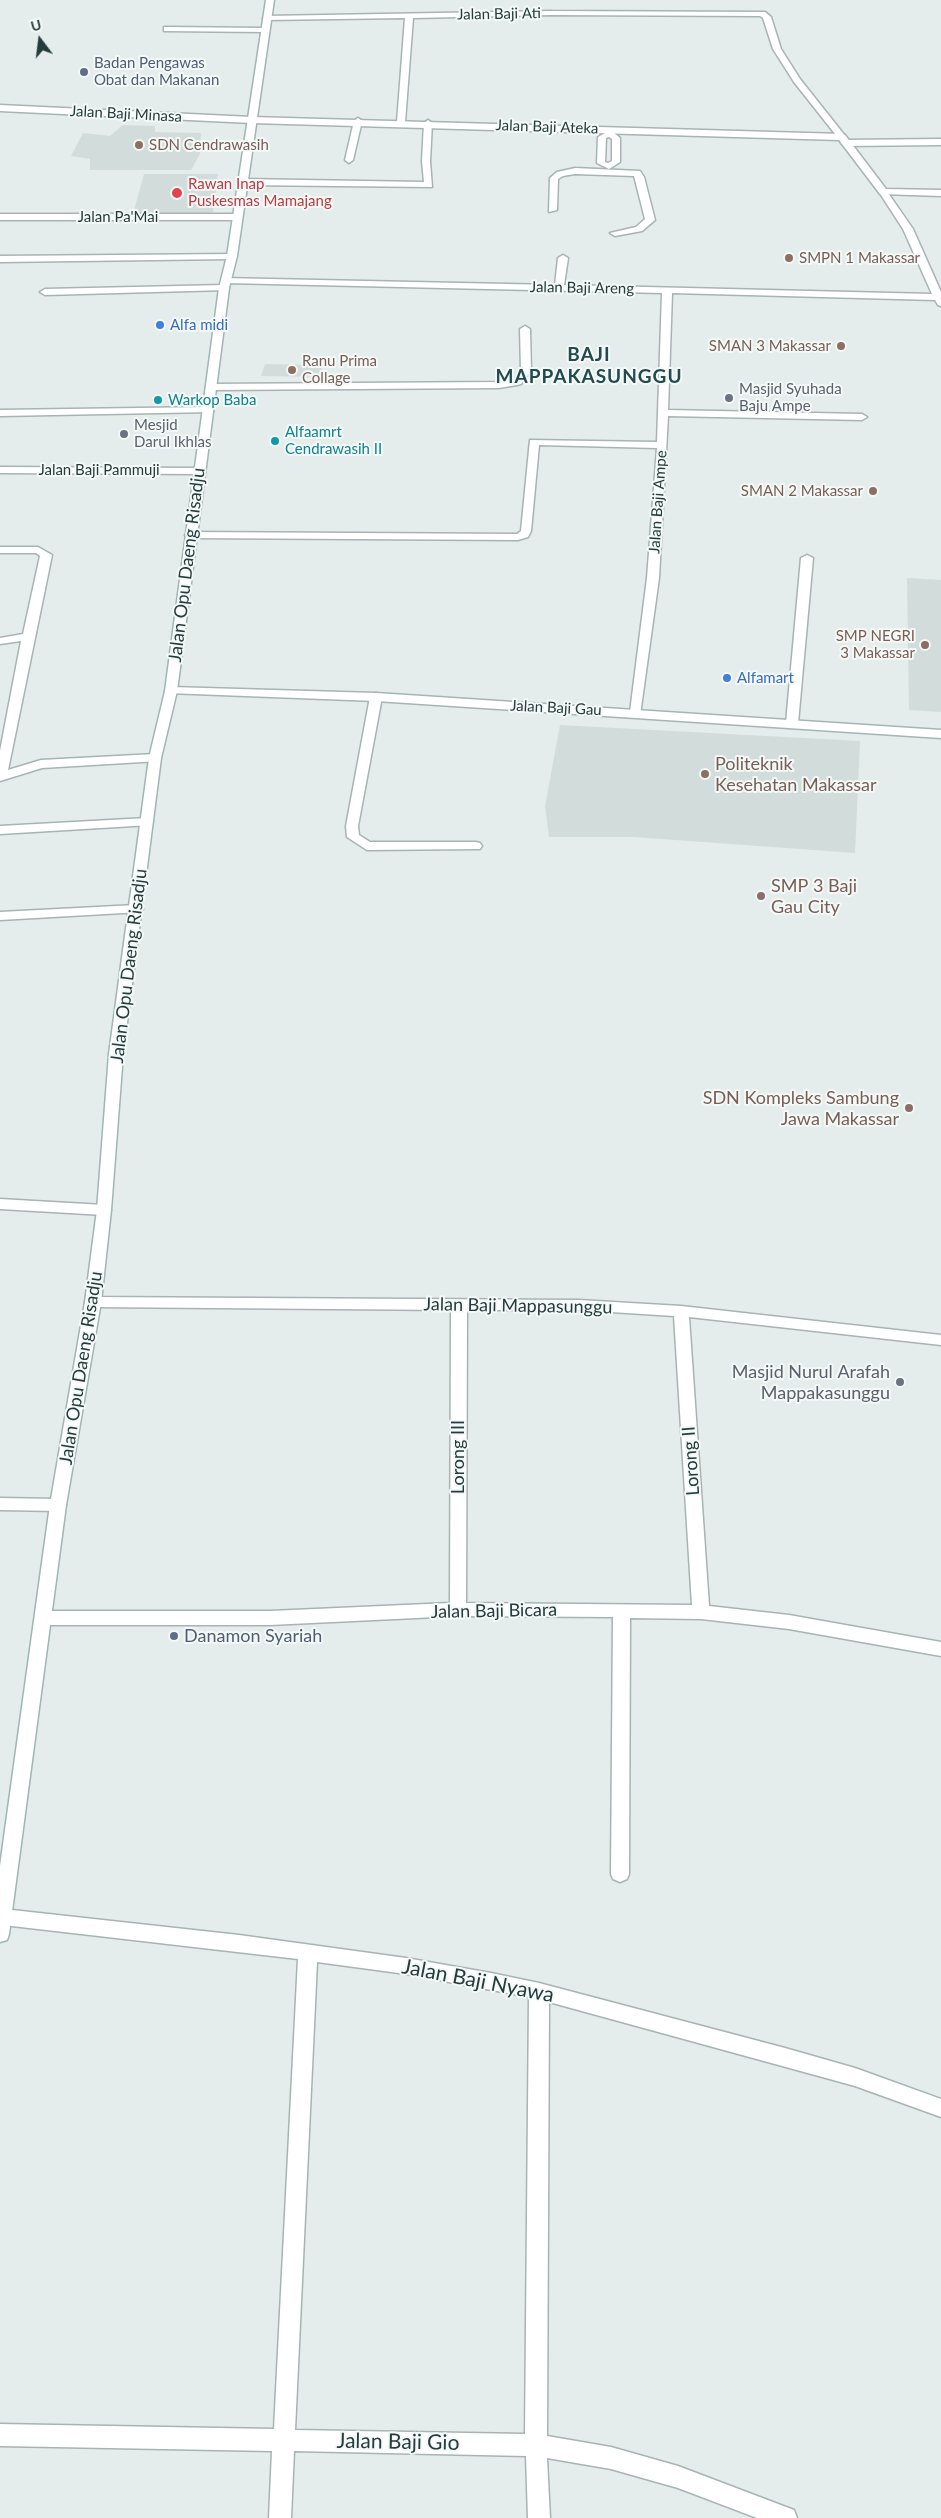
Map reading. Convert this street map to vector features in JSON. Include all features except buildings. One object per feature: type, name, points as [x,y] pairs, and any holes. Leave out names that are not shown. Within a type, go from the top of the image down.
[{"type":"street","name":"Jalan Opu Daeng Risadju","points":[[1,1925],[58,1505],[93,1302],[104,1210],[116,1054],[155,758],[171,691],[198,471],[209,410],[225,284],[232,256],[270,0]]},
{"type":"street","name":"Jalan Baji Ati","points":[[267,18],[409,15],[446,11],[762,14],[767,17],[777,49],[797,80],[843,140]]},
{"type":"street","points":[[401,122],[409,15]]},
{"type":"street","points":[[167,29],[265,30]]},
{"type":"street","name":"Jalan Baji Minasa","points":[[0,108],[252,120]]},
{"type":"street","name":"Jalan Baji Ateka","points":[[252,120],[401,122],[610,132],[941,142]]},
{"type":"street","points":[[349,160],[358,122]]},
{"type":"street","points":[[242,182],[429,185],[426,161],[428,123]]},
{"type":"street","points":[[610,132],[616,138],[616,162],[609,169],[602,163],[602,137],[610,132]]},
{"type":"street","points":[[843,140],[883,192],[908,229],[939,300]]},
{"type":"street","points":[[552,210],[554,178],[564,172],[609,169],[631,172],[640,177],[650,220],[639,230],[615,233]]},
{"type":"street","points":[[883,192],[941,193]]},
{"type":"street","name":"Jalan Pa'Mai","points":[[0,217],[237,217]]},
{"type":"street","points":[[0,259],[232,256]]},
{"type":"street","points":[[559,287],[563,258]]},
{"type":"street","name":"Jalan Baji Areng","points":[[45,292],[225,284],[559,287],[939,300]]},
{"type":"street","name":"Jalan Baji Ampe","points":[[636,712],[652,578],[662,445],[668,290]]},
{"type":"street","points":[[211,387],[499,385],[517,382],[526,371],[526,329]]},
{"type":"street","points":[[0,413],[209,410]]},
{"type":"street","points":[[663,413],[862,417]]},
{"type":"street","points":[[190,535],[430,535],[518,538],[524,535],[526,531],[534,442],[662,445]]},
{"type":"street","name":"Jalan Baji Pammuji","points":[[0,470],[198,471]]},
{"type":"street","points":[[0,550],[38,550],[46,555],[0,777],[41,764],[155,758]]},
{"type":"street","points":[[792,724],[807,558]]},
{"type":"street","points":[[0,641],[28,637]]},
{"type":"street","name":"Jalan Baji Gau","points":[[171,691],[376,697],[636,712],[941,734]]},
{"type":"street","points":[[376,697],[352,826],[353,837],[367,846],[476,846]]},
{"type":"street","points":[[0,830],[147,822]]},
{"type":"street","points":[[0,916],[136,909]]},
{"type":"street","points":[[0,1204],[104,1210]]},
{"type":"street","name":"Jalan Baji Mappasunggu","points":[[93,1302],[459,1304],[681,1310],[941,1340]]},
{"type":"street","name":"Lorong III","points":[[458,1609],[459,1304]]},
{"type":"street","name":"Lorong II","points":[[681,1310],[701,1612]]},
{"type":"street","points":[[0,1504],[58,1505]]},
{"type":"street","name":"Jalan Baji Bicara","points":[[44,1618],[270,1618],[458,1609],[701,1612],[789,1622],[941,1649]]},
{"type":"street","points":[[620,1874],[622,1610]]},
{"type":"street","name":"Jalan Baji Nyawa","points":[[1,1925],[308,1953],[406,1966],[539,1991],[855,2077],[941,2108]]},
{"type":"street","points":[[280,2518],[308,1953]]},
{"type":"street","points":[[539,1991],[536,2445],[539,2518]]},
{"type":"street","name":"Jalan Baji Gio","points":[[0,2435],[536,2445],[611,2458],[678,2477],[786,2518]]},
{"type":"shaded area","name":"SDN Cendrawasih","points":[[123,125],[155,126],[155,132],[201,133],[200,154],[191,170],[90,170],[90,159],[71,156],[83,133],[110,136]]},
{"type":"shaded area","name":"Rawan Inap Puskesmas Mamajang","points":[[144,174],[218,174],[213,212],[203,215],[133,214]]},
{"type":"shaded area","name":"Ranu Prima Collage","points":[[265,364],[322,365],[320,377],[261,376]]},
{"type":"shaded area","name":"SMP NEGRI 3 Makassar","points":[[907,578],[941,580],[941,712],[909,710]]},
{"type":"shaded area","name":"Politeknik Kesehatan Makassar","points":[[560,725],[860,741],[855,853],[634,837],[549,837],[545,806]]},
{"type":"place","name":"Badan Pengawas Obat dan Makanan","points":[[84,72]]},
{"type":"place","name":"SDN Cendrawasih","points":[[139,145]]},
{"type":"place","name":"Rawan Inap Puskesmas Mamajang","points":[[177,193]]},
{"type":"place","name":"SMPN 1 Makassar","points":[[789,258]]},
{"type":"place","name":"Alfa midi","points":[[160,325]]},
{"type":"place","name":"SMAN 3 Makassar","points":[[841,346]]},
{"type":"place","name":"Ranu Prima Collage","points":[[292,370]]},
{"type":"place","name":"Masjid Syuhada Baju Ampe","points":[[729,398]]},
{"type":"place","name":"Warkop Baba","points":[[158,400]]},
{"type":"place","name":"Mesjid Darul Ikhlas","points":[[124,434]]},
{"type":"place","name":"Alfaamrt Cendrawasih II","points":[[275,441]]},
{"type":"place","name":"SMAN 2 Makassar","points":[[873,491]]},
{"type":"place","name":"SMP NEGRI 3 Makassar","points":[[925,645]]},
{"type":"place","name":"Alfamart","points":[[727,678]]},
{"type":"place","name":"Politeknik Kesehatan Makassar","points":[[705,774]]},
{"type":"place","name":"SMP 3 Baji Gau City","points":[[761,896]]},
{"type":"place","name":"SDN Kompleks Sambung Jawa Makassar","points":[[909,1108]]},
{"type":"place","name":"Masjid Nurul Arafah Mappakasunggu","points":[[900,1382]]},
{"type":"place","name":"Danamon Syariah","points":[[174,1636]]},
{"type":"district","name":"BAJI MAPPAKASUNGGU","points":[[589,366]]}]
